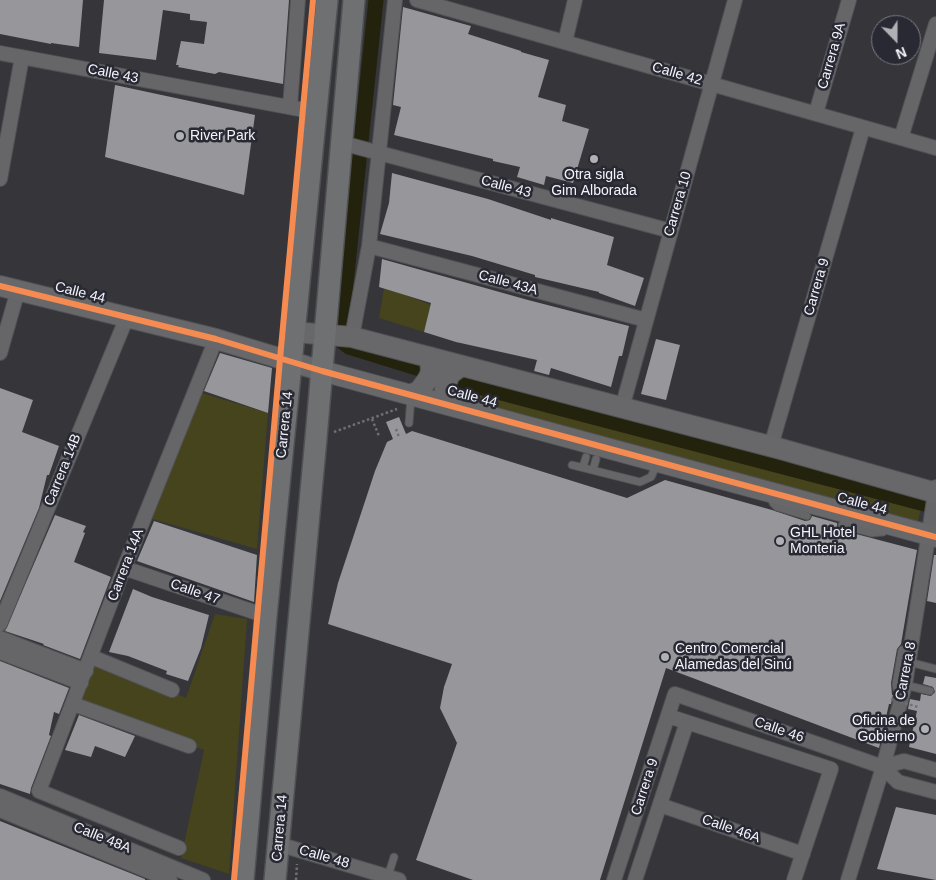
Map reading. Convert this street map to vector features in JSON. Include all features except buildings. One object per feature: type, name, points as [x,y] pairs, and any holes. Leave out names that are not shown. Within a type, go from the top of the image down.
[{"type":"main road","name":"Carrera 14","points":[[243,880],[266,616],[327,0]]},
{"type":"main road","name":"Carrera 14","points":[[275,880],[322,371],[340,336],[346,144],[354,0]]},
{"type":"street","points":[[290,107],[298,0]]},
{"type":"street","points":[[340,336],[370,246],[375,152],[395,0]]},
{"type":"street","name":"Calle 42","points":[[417,0],[936,148]]},
{"type":"street","points":[[565,42],[575,0]]},
{"type":"street","name":"Carrera 10","points":[[622,408],[735,0]]},
{"type":"street","name":"Carrera 9A","points":[[816,113],[849,0]]},
{"type":"street","points":[[902,138],[936,24]]},
{"type":"street","name":"Calle 43","points":[[0,53],[315,112]]},
{"type":"street","points":[[0,176],[22,57]]},
{"type":"street","name":"Carrera 9","points":[[771,446],[863,128]]},
{"type":"street","name":"Calle 43","points":[[346,144],[671,231]]},
{"type":"street","name":"Calle 43A","points":[[370,246],[646,320]]},
{"type":"street","points":[[0,353],[9,288]]},
{"type":"street","name":"Calle 44","points":[[9,288],[216,339],[411,400],[450,404],[593,451],[658,461],[892,525],[931,533]]},
{"type":"street","name":"Carrera 14B","points":[[0,624],[127,317]]},
{"type":"street","name":"Calle 44","points":[[294,332],[340,336],[430,357],[771,446],[935,494]]},
{"type":"street","name":"Carrera 14A","points":[[39,792],[92,657],[124,568],[216,339]]},
{"type":"street","points":[[411,400],[428,379],[431,372],[430,357]]},
{"type":"street","points":[[450,404],[445,392],[445,386],[450,374],[461,366]]},
{"type":"street","name":"Carrera 8","points":[[848,880],[883,767],[904,689],[931,533],[935,494]]},
{"type":"street","name":"Calle 47","points":[[124,568],[266,616]]},
{"type":"street","points":[[0,638],[83,677]]},
{"type":"street","points":[[0,652],[83,677]]},
{"type":"street","points":[[92,657],[172,690]]},
{"type":"street","name":"Carrera 9","points":[[614,880],[676,694]]},
{"type":"street","name":"Calle 46","points":[[676,694],[883,767],[898,782],[936,792]]},
{"type":"street","points":[[73,704],[189,746]]},
{"type":"street","points":[[668,716],[830,769],[794,880]]},
{"type":"street","name":"Carrera 9","points":[[635,880],[687,722]]},
{"type":"street","points":[[883,767],[904,761],[936,770]]},
{"type":"street","name":"Calle 48A","points":[[39,792],[179,848]]},
{"type":"street","name":"Calle 48A","points":[[0,796],[203,880]]},
{"type":"street","name":"Calle 46A","points":[[660,805],[802,854]]},
{"type":"street","name":"Calle 48A","points":[[0,810],[170,880]]},
{"type":"street","name":"Calle 48","points":[[278,844],[391,879]]},
{"type":"lane","points":[[409,423],[411,400]]},
{"type":"lane","points":[[583,468],[593,451]]},
{"type":"lane","points":[[593,451],[593,470]]},
{"type":"lane","points":[[572,464],[640,482],[654,473],[658,461]]},
{"type":"lane","points":[[769,491],[773,503],[777,507],[807,516]]},
{"type":"lane","points":[[842,525],[872,533],[878,533],[892,525]]},
{"type":"lane","points":[[912,646],[902,650],[896,688],[930,690]]},
{"type":"lane","points":[[909,662],[936,669]]},
{"type":"lane","points":[[391,879],[394,857]]},
{"type":"path","points":[[334,431],[399,408],[411,400]]},
{"type":"path","points":[[372,418],[379,436]]},
{"type":"path","points":[[396,429],[399,437]]},
{"type":"path","points":[[890,699],[918,707]]},
{"type":"shaded area","points":[[384,288],[431,305],[424,332],[379,318]]},
{"type":"shaded area","points":[[460,375],[924,498],[917,524],[453,397],[456,380]]},
{"type":"shaded area","points":[[195,391],[268,413],[257,549],[149,518]]},
{"type":"shaded area","points":[[215,614],[247,619],[229,874],[181,858],[204,750],[77,702],[94,658],[186,698]]},
{"type":"waterway","points":[[376,0],[340,340],[349,347],[420,369]]},
{"type":"waterway","points":[[463,383],[936,507]]},
{"type":"cycle path","points":[[234,880],[313,0]]},
{"type":"cycle path","points":[[0,286],[216,339],[322,371],[936,537]]},
{"type":"place","name":"River Park","points":[[180,136]]},
{"type":"place","name":"Otra sigla Gim Alborada","points":[[594,159]]},
{"type":"place","name":"GHL Hotel Monteria","points":[[780,541]]},
{"type":"place","name":"Centro Comercial Alamedas del Sinú","points":[[665,657]]},
{"type":"place","name":"Oficina de Gobierno","points":[[925,729]]}]
